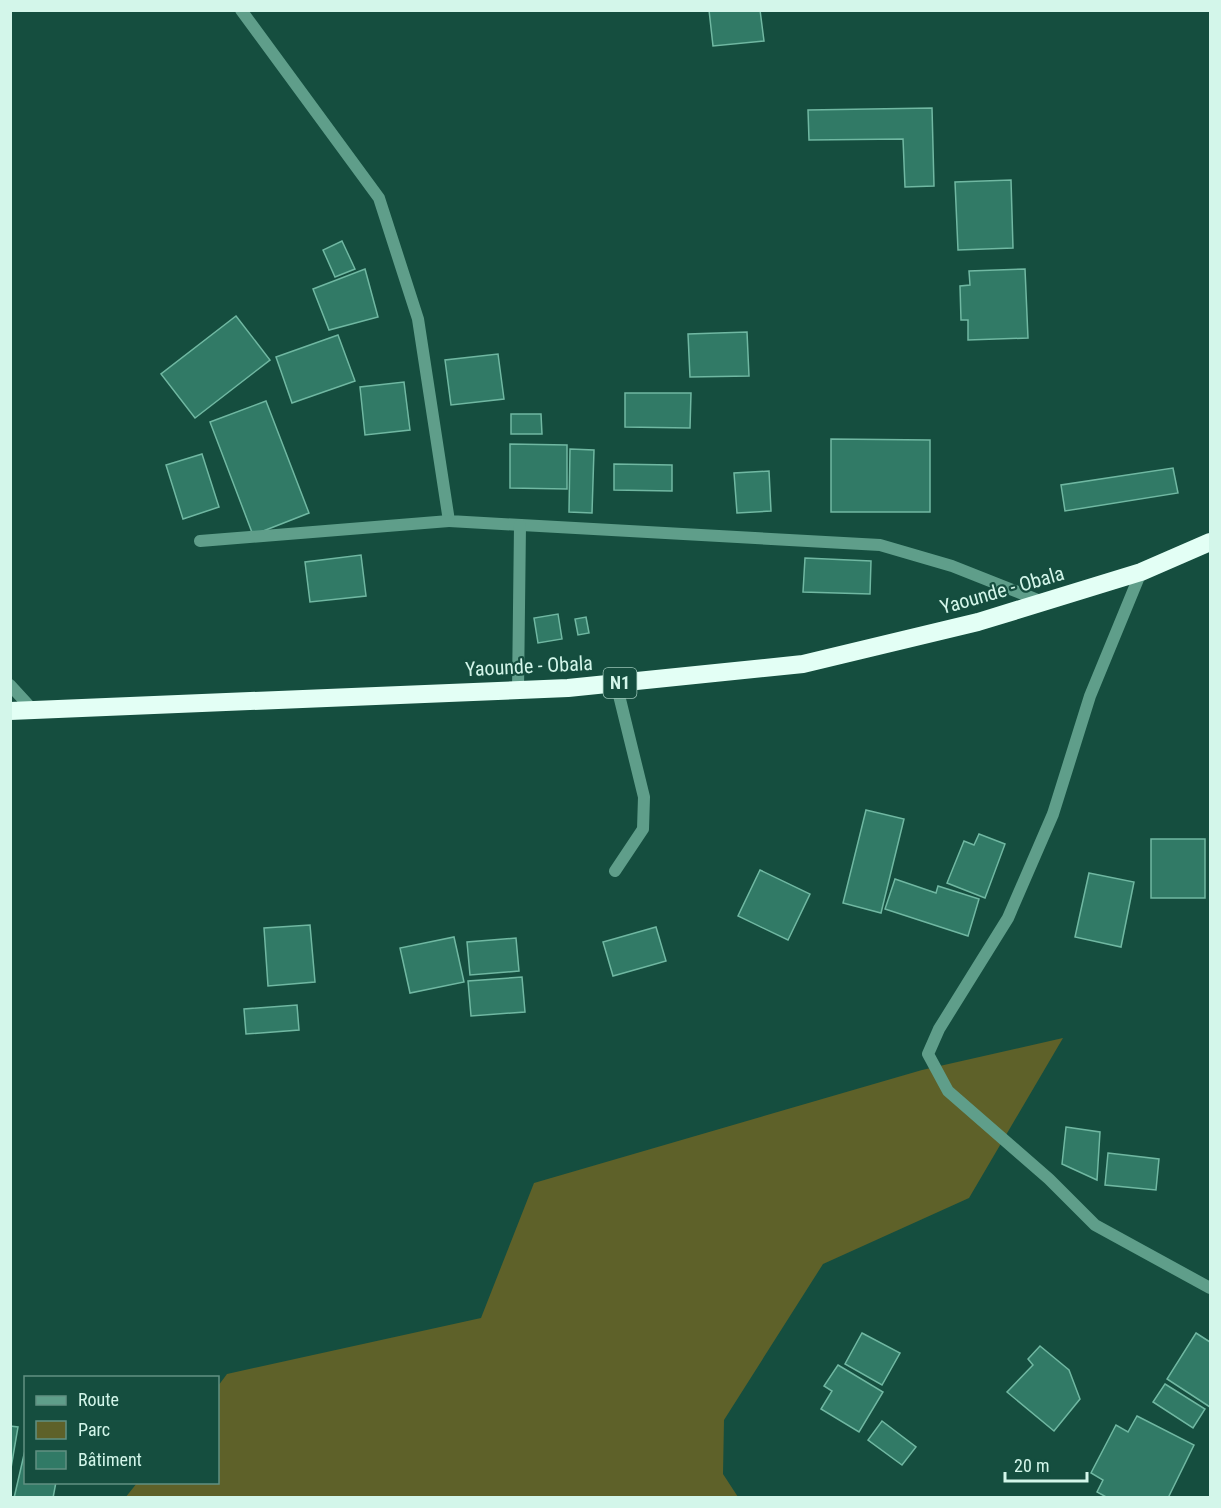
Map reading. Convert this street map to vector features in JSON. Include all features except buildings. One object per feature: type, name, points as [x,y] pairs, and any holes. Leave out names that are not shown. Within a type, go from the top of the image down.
[{"type":"highway","name":"Yaounde - Obala","points":[[10,711],[518,690],[616,683],[802,664],[978,622],[1141,573],[1210,543]]},
{"type":"street","points":[[242,10],[379,198],[418,319],[449,521]]},
{"type":"street","points":[[200,541],[449,521],[880,545],[952,566],[1045,602]]},
{"type":"street","points":[[518,690],[520,525]]},
{"type":"street","points":[[1141,573],[1090,696],[1053,814],[1008,918],[939,1029],[928,1054],[948,1091],[1049,1179],[1095,1225],[1210,1288]]},
{"type":"street","points":[[615,871],[643,829],[644,797],[616,683]]},
{"type":"street","points":[[10,685],[32,709]]},
{"type":"green space","points":[[1063,1038],[969,1198],[823,1264],[724,1420],[723,1474],[738,1497],[125,1498],[136,1484],[219,1484],[219,1385],[227,1374],[481,1318],[534,1183],[922,1070]]}]
